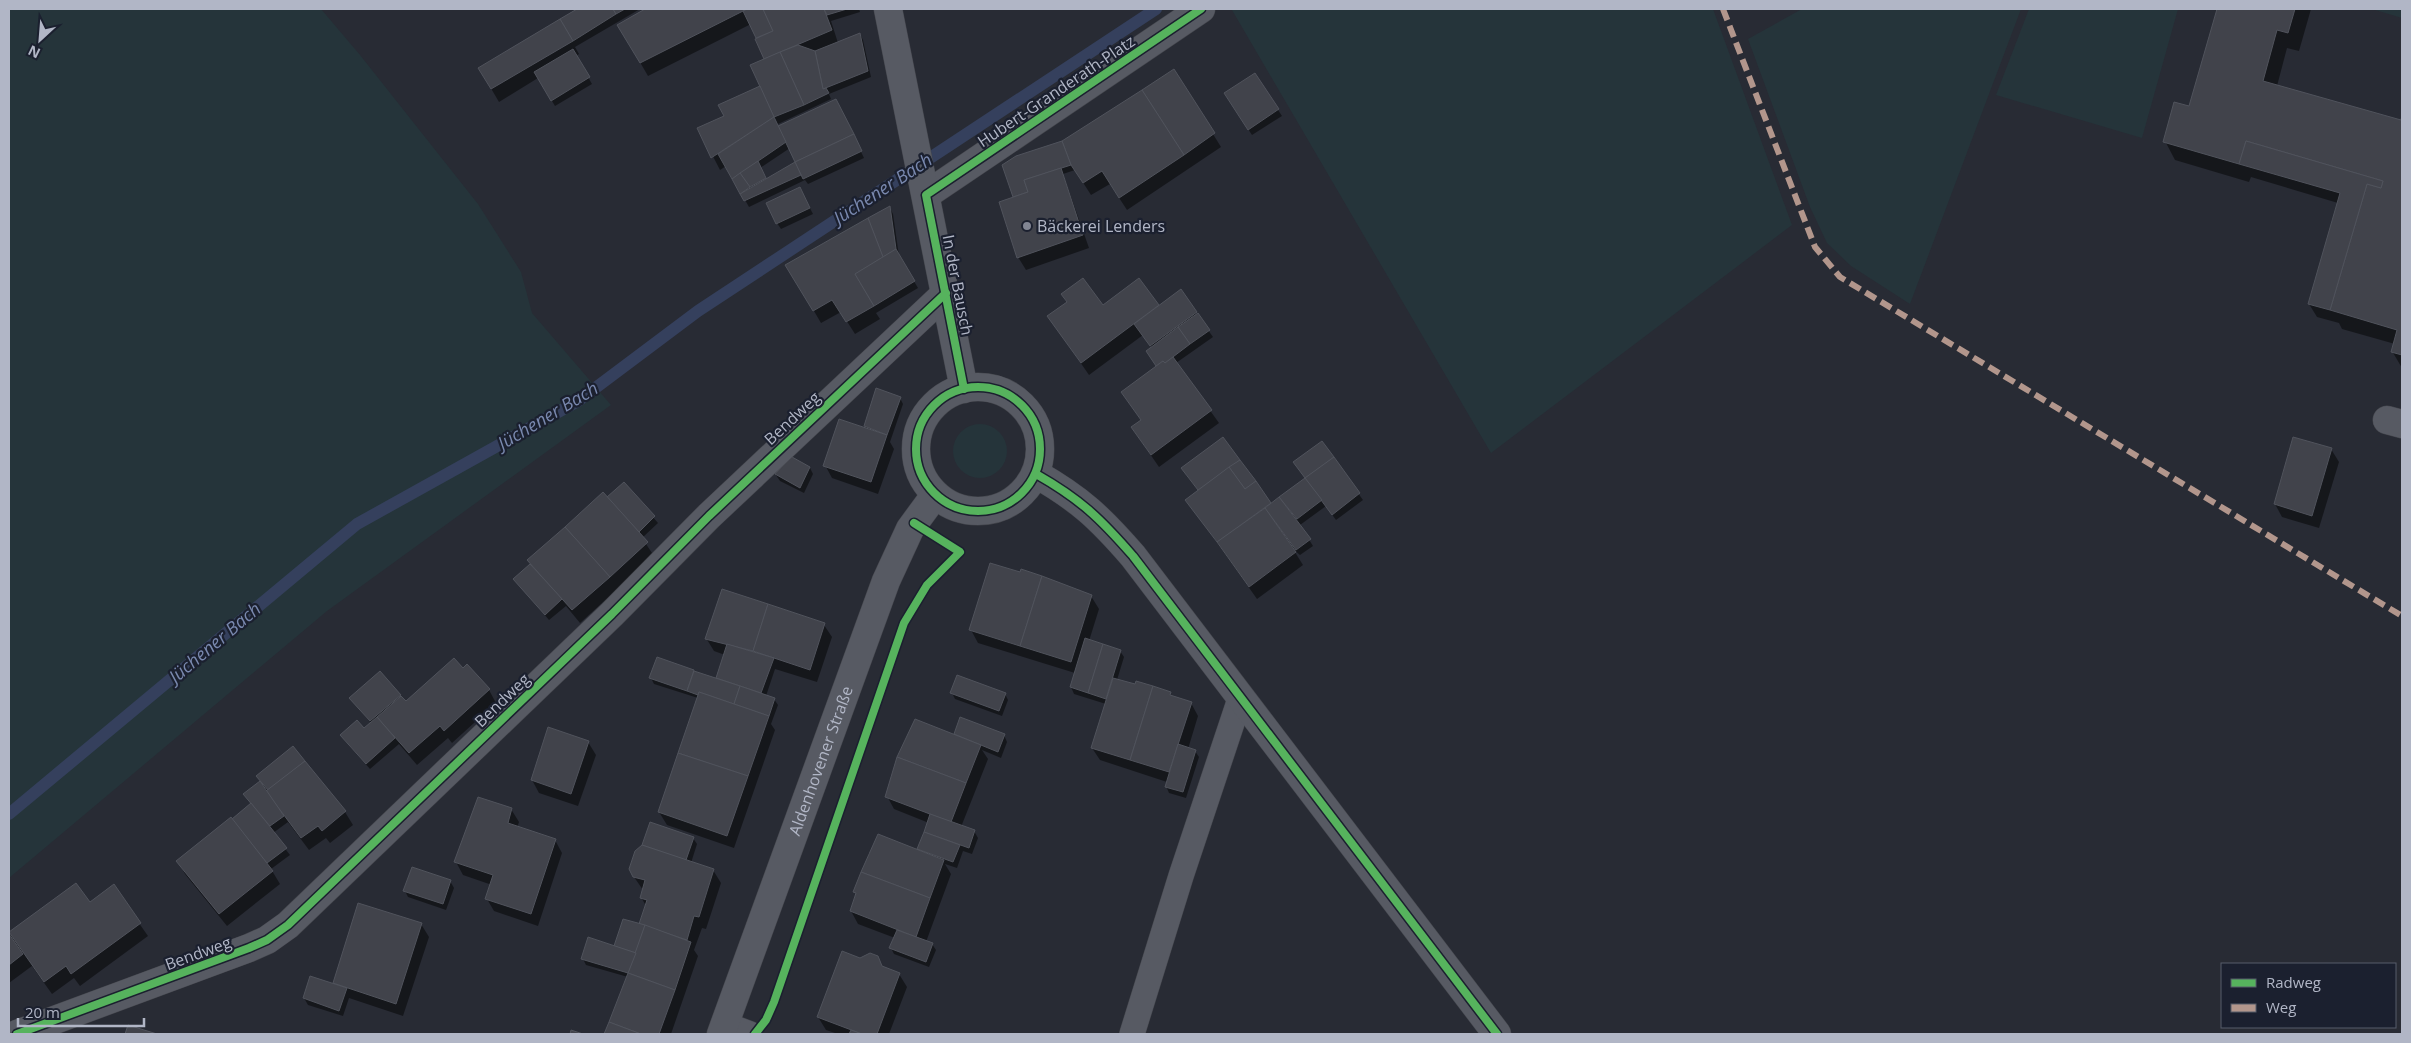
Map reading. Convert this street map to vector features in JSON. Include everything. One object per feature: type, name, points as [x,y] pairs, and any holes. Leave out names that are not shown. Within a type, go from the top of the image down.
[{"type":"street","name":"In der Bausch","points":[[888,9],[964,389]]},
{"type":"street","name":"Hubert-Granderath-Platz","points":[[925,191],[1199,9]]},
{"type":"street","name":"Bendweg","points":[[17,1034],[249,948],[267,940],[288,925],[612,614],[709,516],[946,293]]},
{"type":"street","points":[[976,387],[997,389],[1015,399],[1030,413],[1038,432],[1041,452],[1036,474],[1028,487],[1017,498],[1002,507],[987,511],[968,511],[950,505],[935,495],[922,478],[916,458],[917,437],[924,417],[938,401],[964,389],[976,387]]},
{"type":"street","points":[[1036,474],[1082,502],[1133,556],[1240,699],[1497,1034]]},
{"type":"street","name":"Aldenhovener Straße","points":[[723,1029],[886,581],[910,529],[935,495]]},
{"type":"lane","points":[[1132,1034],[1240,699]]},
{"type":"lane","points":[[723,1029],[750,1034]]},
{"type":"shaded area","points":[[9,9],[321,9],[360,55],[478,204],[521,272],[532,313],[611,405],[327,611],[9,878]]},
{"type":"shaded area","points":[[1713,9],[1792,225],[1491,453],[1232,10]]},
{"type":"shaded area","points":[[1802,9],[2021,9],[1910,304],[1851,266],[1827,243],[1810,207],[1748,39]]},
{"type":"shaded area","points":[[2029,9],[2178,9],[2142,138],[1996,95]]},
{"type":"shaded area","points":[[2372,9],[2402,9],[2402,18]]},
{"type":"shaded area","points":[[980,424],[990,426],[999,432],[1005,441],[1007,451],[1005,461],[999,470],[990,476],[980,478],[970,476],[961,470],[955,461],[953,451],[955,441],[961,432],[970,426]]},
{"type":"building","points":[[577,9],[613,9],[616,14],[573,41],[560,19]]},
{"type":"building","points":[[613,9],[625,9],[616,14]]},
{"type":"building","points":[[645,9],[747,9],[640,63],[617,25]]},
{"type":"building","points":[[747,9],[763,9],[773,31],[756,38],[743,11]]},
{"type":"building","points":[[763,9],[824,9],[832,30],[764,59],[755,39],[773,31]]},
{"type":"building","points":[[824,9],[847,9],[827,15]]},
{"type":"building","points":[[2217,9],[2295,9],[2288,33],[2277,30],[2263,81],[2401,120],[2402,115],[2402,355],[2391,352],[2397,330],[2330,310],[2367,184],[2381,188],[2383,181],[2246,141],[2239,164],[2163,142],[2174,102],[2189,106]]},
{"type":"building","points":[[560,19],[573,41],[491,89],[478,68]]},
{"type":"building","points":[[860,33],[868,71],[823,89],[815,51]]},
{"type":"building","points":[[798,45],[815,51],[823,89],[826,88],[829,93],[804,105],[780,52]]},
{"type":"building","points":[[573,49],[590,77],[551,101],[534,72]]},
{"type":"building","points":[[780,52],[804,105],[774,117],[750,65]]},
{"type":"building","points":[[1174,69],[1215,133],[1184,155],[1142,90]]},
{"type":"building","points":[[1255,73],[1279,109],[1248,130],[1224,93]]},
{"type":"building","points":[[760,86],[774,117],[711,158],[697,128],[724,116],[718,105]]},
{"type":"building","points":[[1142,90],[1184,155],[1119,198],[1102,171],[1083,183],[1071,165],[1062,141]]},
{"type":"building","points":[[836,99],[854,134],[795,162],[778,126]]},
{"type":"building","points":[[774,117],[786,142],[732,179],[718,154]]},
{"type":"building","points":[[854,134],[862,151],[803,179],[795,162]]},
{"type":"building","points":[[1062,141],[1071,165],[1024,180],[1028,192],[1013,197],[1002,165],[1016,156]]},
{"type":"building","points":[[2246,141],[2383,181],[2381,188],[2367,184],[2330,310],[2308,304],[2340,193],[2239,164]]},
{"type":"building","points":[[758,161],[766,178],[750,187],[740,173]]},
{"type":"building","points":[[795,162],[801,175],[744,201],[740,194]]},
{"type":"building","points":[[1061,168],[1083,235],[1017,258],[999,202],[1028,192],[1024,180]]},
{"type":"building","points":[[740,173],[750,187],[740,194],[732,179]]},
{"type":"building","points":[[800,187],[810,208],[776,224],[766,203]]},
{"type":"building","points":[[890,206],[896,249],[883,257],[868,218]]},
{"type":"building","points":[[868,218],[883,257],[855,274],[874,306],[846,322],[832,300],[813,311],[785,265]]},
{"type":"building","points":[[896,249],[915,281],[874,306],[855,274]]},
{"type":"building","points":[[1083,278],[1103,305],[1139,278],[1159,305],[1081,363],[1047,316],[1067,302],[1061,294]]},
{"type":"building","points":[[1181,289],[1197,312],[1150,346],[1134,324]]},
{"type":"building","points":[[1198,313],[1210,330],[1190,344],[1178,327]]},
{"type":"building","points":[[1178,327],[1190,344],[1165,363],[1163,361],[1156,366],[1146,351]]},
{"type":"building","points":[[1173,357],[1212,410],[1151,455],[1131,427],[1141,420],[1121,392],[1163,361],[1165,363]]},
{"type":"building","points":[[876,388],[901,397],[887,435],[864,426]]},
{"type":"building","points":[[839,419],[887,435],[871,482],[823,466]]},
{"type":"building","points":[[1223,437],[1240,460],[1198,490],[1181,468]]},
{"type":"building","points":[[2293,437],[2332,448],[2312,516],[2274,504]]},
{"type":"building","points":[[1322,441],[1334,457],[1305,478],[1293,462]]},
{"type":"building","points":[[792,457],[810,467],[800,488],[775,474]]},
{"type":"building","points":[[1334,457],[1360,493],[1332,515],[1305,478]]},
{"type":"building","points":[[1240,460],[1256,481],[1245,489],[1229,467]]},
{"type":"building","points":[[1229,467],[1245,489],[1256,481],[1271,503],[1217,542],[1185,500]]},
{"type":"building","points":[[1305,478],[1322,500],[1297,519],[1279,497]]},
{"type":"building","points":[[624,482],[655,516],[639,532],[607,497]]},
{"type":"building","points":[[603,492],[648,542],[610,577],[565,527]]},
{"type":"building","points":[[1279,497],[1311,539],[1296,550],[1265,508]]},
{"type":"building","points":[[1265,508],[1296,552],[1249,587],[1217,542]]},
{"type":"building","points":[[565,527],[610,577],[572,610],[527,560]]},
{"type":"building","points":[[990,563],[1020,572],[1021,569],[1042,576],[1020,646],[969,630]]},
{"type":"building","points":[[530,564],[562,599],[545,615],[513,579]]},
{"type":"building","points":[[1042,576],[1092,595],[1071,662],[1020,646]]},
{"type":"building","points":[[722,589],[768,604],[753,651],[705,639]]},
{"type":"building","points":[[768,604],[825,623],[810,670],[753,651]]},
{"type":"building","points":[[1085,638],[1103,644],[1088,693],[1070,687]]},
{"type":"building","points":[[727,644],[774,658],[761,693],[716,678]]},
{"type":"building","points":[[1103,644],[1121,650],[1106,699],[1088,693]]},
{"type":"building","points":[[657,657],[694,670],[687,691],[649,678]]},
{"type":"building","points":[[454,658],[463,668],[467,664],[490,689],[444,731],[440,726],[409,753],[377,717],[401,696],[406,701]]},
{"type":"building","points":[[380,671],[401,695],[370,721],[349,698]]},
{"type":"building","points":[[694,671],[740,686],[734,704],[699,692],[698,695],[687,691]]},
{"type":"building","points":[[957,675],[1006,693],[999,711],[950,693]]},
{"type":"building","points":[[1113,678],[1135,684],[1136,681],[1153,686],[1130,760],[1091,748]]},
{"type":"building","points":[[740,686],[775,698],[769,716],[734,704]]},
{"type":"building","points":[[1153,686],[1171,692],[1170,695],[1192,702],[1169,772],[1130,760]]},
{"type":"building","points":[[699,692],[769,716],[748,776],[678,753]]},
{"type":"building","points":[[377,717],[395,738],[366,764],[340,735],[357,720],[364,728]]},
{"type":"building","points":[[960,717],[1005,734],[998,752],[954,734]]},
{"type":"building","points":[[915,719],[981,745],[966,783],[897,757]]},
{"type":"building","points":[[548,727],[589,741],[571,794],[531,780]]},
{"type":"building","points":[[1178,744],[1196,750],[1183,792],[1165,787]]},
{"type":"building","points":[[293,746],[305,761],[268,790],[256,776]]},
{"type":"building","points":[[678,753],[748,776],[727,836],[658,812]]},
{"type":"building","points":[[897,757],[966,783],[951,822],[885,797]]},
{"type":"building","points":[[305,761],[346,811],[322,831],[318,826],[301,838],[266,791]]},
{"type":"building","points":[[260,781],[284,816],[270,826],[243,794]]},
{"type":"building","points":[[478,797],[512,808],[508,823],[556,839],[531,914],[485,899],[493,875],[454,862]]},
{"type":"building","points":[[251,803],[287,848],[267,863],[232,819]]},
{"type":"building","points":[[930,814],[975,830],[969,848],[924,832]]},
{"type":"building","points":[[231,817],[273,871],[219,914],[176,861]]},
{"type":"building","points":[[650,822],[694,837],[686,860],[642,845]]},
{"type":"building","points":[[924,832],[960,845],[953,862],[917,849]]},
{"type":"building","points":[[878,834],[944,860],[930,898],[861,872]]},
{"type":"building","points":[[642,845],[714,869],[699,917],[694,916],[687,940],[639,924],[647,900],[640,898],[645,880],[633,877],[629,869],[635,851]]},
{"type":"building","points":[[412,867],[451,880],[443,904],[403,891]]},
{"type":"building","points":[[861,872],[930,898],[916,937],[850,911],[856,893],[853,892]]},
{"type":"building","points":[[76,883],[90,902],[114,884],[141,923],[71,974],[66,966],[44,982],[9,932]]},
{"type":"building","points":[[358,903],[422,923],[396,1004],[333,983]]},
{"type":"building","points":[[623,919],[645,925],[636,953],[614,946]]},
{"type":"building","points":[[645,925],[691,942],[675,990],[628,973]]},
{"type":"building","points":[[897,930],[933,943],[926,962],[889,948]]},
{"type":"building","points":[[9,934],[23,954],[9,965]]},
{"type":"building","points":[[588,937],[636,953],[628,973],[581,959]]},
{"type":"building","points":[[842,951],[860,958],[870,953],[878,956],[882,966],[900,973],[877,1034],[862,1034],[817,1017]]},
{"type":"building","points":[[628,973],[675,990],[659,1034],[641,1034],[609,1022]]},
{"type":"building","points":[[310,976],[347,988],[339,1011],[303,998]]},
{"type":"building","points":[[609,1022],[641,1034],[604,1034]]},
{"type":"building","points":[[128,1025],[157,1034],[125,1034]]},
{"type":"building","points":[[571,1030],[583,1034],[570,1034]]},
{"type":"building","points":[[851,1030],[862,1034],[849,1034]]},
{"type":"waterway","name":"Jüchener Bach","points":[[9,814],[357,524],[578,401],[698,311],[1156,9]]},
{"type":"marked path","points":[[1723,9],[1815,247],[1840,277],[2402,616]]},
{"type":"cycle path","points":[[964,389],[926,195],[1201,9]]},
{"type":"cycle path","points":[[17,1034],[249,948],[267,940],[288,925],[612,614],[709,516],[946,293]]},
{"type":"cycle path","points":[[978,387],[1002,392],[1013,397],[1022,405],[1030,414],[1035,425],[1040,449],[1035,473],[1030,484],[1022,493],[1013,501],[1002,506],[978,511],[954,506],[943,501],[934,493],[926,484],[921,473],[916,449],[921,425],[926,414],[934,405],[943,397],[954,392],[978,387]]},
{"type":"cycle path","points":[[1036,474],[1089,510],[1133,556],[1497,1034]]},
{"type":"cycle path","points":[[755,1034],[766,1020],[774,1002],[904,623],[927,585],[960,552],[914,523]]},
{"type":"place","name":"Bäckerei Lenders","points":[[1027,226]]}]
